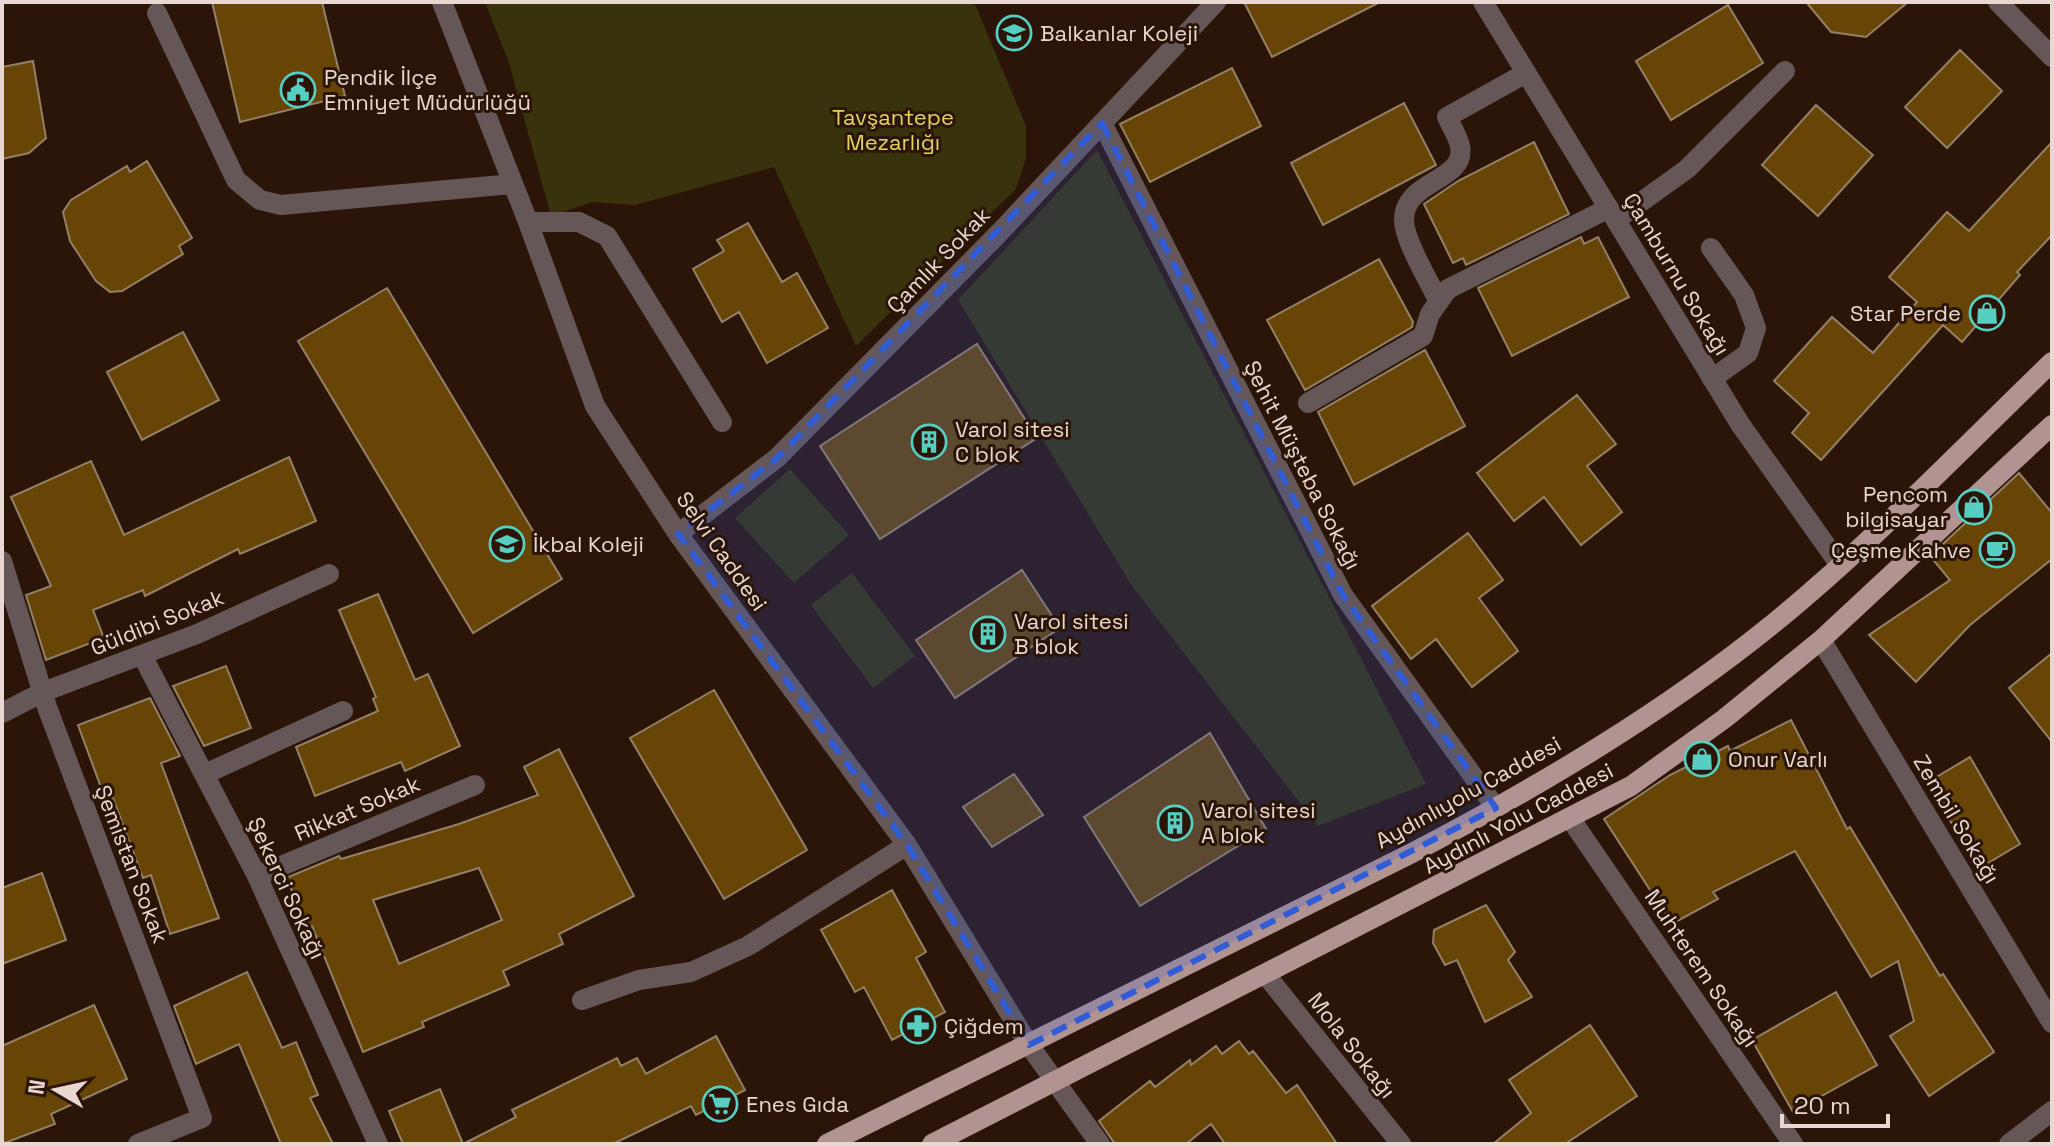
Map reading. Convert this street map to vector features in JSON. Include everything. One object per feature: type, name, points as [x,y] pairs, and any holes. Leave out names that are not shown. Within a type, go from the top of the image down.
[{"type":"main road","name":"Aydınlıyolu Caddesi","points":[[827,1144],[1496,808],[1705,675],[1840,565],[2052,362]]},
{"type":"main road","name":"Aydınlı Yolu Caddesi","points":[[932,1144],[962,1138],[1054,1081],[1631,786],[1724,719],[1821,640],[2052,425]]},
{"type":"street","name":"Selvi Caddesi","points":[[442,2],[528,222],[595,406],[678,534],[907,845],[1029,1045],[1100,1144]]},
{"type":"street","name":"Çamlık Sokak","points":[[678,534],[777,458],[1000,232],[1216,2]]},
{"type":"street","name":"Çamburnu Sokağı","points":[[1483,2],[1712,379],[1840,565]]},
{"type":"street","points":[[1998,2],[2052,57]]},
{"type":"street","points":[[157,13],[236,180],[260,200],[281,205],[512,184]]},
{"type":"street","points":[[1308,403],[1417,341],[1427,329],[1438,300],[1461,281],[1612,214],[1687,169],[1785,71]]},
{"type":"street","points":[[1438,300],[1405,227],[1406,208],[1417,190],[1449,173],[1455,165],[1460,146],[1447,117],[1526,73]]},
{"type":"street","name":"Şehit Müşteba Sokağı","points":[[1102,123],[1343,595],[1496,808]]},
{"type":"street","points":[[528,222],[579,222],[607,236],[722,422]]},
{"type":"street","points":[[1711,248],[1744,295],[1756,328],[1748,353],[1712,379]]},
{"type":"street","name":"Şemistan Sokak","points":[[2,561],[43,692],[202,1118],[138,1144]]},
{"type":"street","name":"Güldibi Sokak","points":[[2,713],[43,692],[143,657],[329,574]]},
{"type":"street","name":"Zembil Sokağı","points":[[1821,640],[2052,1023]]},
{"type":"street","name":"Şekerci Sokağı","points":[[143,657],[257,876],[378,1144]]},
{"type":"street","points":[[205,774],[343,711]]},
{"type":"street","name":"Rikkat Sokak","points":[[257,876],[475,785]]},
{"type":"street","name":"Muhterem Sokağı","points":[[1570,818],[1793,1144]]},
{"type":"street","points":[[582,1000],[639,980],[691,972],[748,946],[907,845]]},
{"type":"street","name":"Mola Sokağı","points":[[1266,975],[1401,1144]]},
{"type":"street","points":[[2009,1144],[2052,1111]]},
{"type":"highlighted area","points":[[1102,123],[1343,595],[1496,808],[1029,1045],[907,845],[678,534],[777,458]]},
{"type":"green space","name":"Tavşantepe Mezarlığı","points":[[485,2],[974,2],[1026,126],[1026,158],[1016,189],[856,346],[774,167],[635,205],[592,202],[551,216],[509,63]]},
{"type":"green space","points":[[1097,150],[1426,784],[1318,826],[1132,586],[958,300]]},
{"type":"green space","points":[[790,469],[849,535],[794,583],[735,518]]},
{"type":"green space","points":[[852,573],[915,656],[873,688],[811,605]]},
{"type":"building","points":[[212,2],[322,2],[345,96],[240,122]]},
{"type":"building","points":[[1244,2],[1380,2],[1272,57]]},
{"type":"building","points":[[1806,2],[1908,2],[1866,37],[1831,32]]},
{"type":"building","points":[[1728,5],[1763,63],[1671,120],[1636,61]]},
{"type":"building","points":[[1960,50],[2002,91],[1947,148],[1905,107]]},
{"type":"building","points":[[33,61],[46,138],[29,153],[2,159],[2,67]]},
{"type":"building","points":[[1232,68],[1261,126],[1150,182],[1120,124]]},
{"type":"building","points":[[1404,103],[1436,165],[1323,225],[1291,163]]},
{"type":"building","points":[[1816,105],[1873,155],[1818,216],[1762,165]]},
{"type":"building","points":[[1534,142],[1569,214],[1466,265],[1463,258],[1453,263],[1424,204],[1458,181]]},
{"type":"building","points":[[2052,142],[2052,235],[2017,272],[2020,275],[1962,342],[1943,325],[1821,460],[1792,433],[1809,413],[1774,381],[1832,317],[1873,353],[1917,302],[1889,277],[1947,212],[1969,231]]},
{"type":"building","points":[[147,161],[192,238],[179,246],[183,254],[122,291],[110,292],[96,281],[70,241],[63,212],[71,200],[127,166],[130,172]]},
{"type":"building","points":[[748,223],[782,282],[797,273],[828,328],[767,363],[739,312],[722,322],[693,269],[724,251],[717,240]]},
{"type":"building","points":[[1581,237],[1584,244],[1598,237],[1629,297],[1512,356],[1478,288]]},
{"type":"building","points":[[1379,259],[1413,322],[1412,327],[1305,390],[1267,320]]},
{"type":"building","points":[[387,288],[562,579],[473,633],[298,341]]},
{"type":"building","points":[[183,332],[219,400],[142,440],[107,372]]},
{"type":"building","name":"Varol sitesi C blok","points":[[977,344],[1037,438],[880,539],[820,446]]},
{"type":"building","points":[[1425,350],[1465,426],[1354,485],[1318,412]]},
{"type":"building","points":[[1577,395],[1616,444],[1587,466],[1622,512],[1581,545],[1544,497],[1514,521],[1477,473]]},
{"type":"building","points":[[289,457],[316,521],[240,554],[238,549],[145,596],[143,590],[93,610],[104,638],[46,660],[26,595],[51,586],[11,497],[91,461],[124,535]]},
{"type":"building","points":[[2019,473],[2052,513],[2052,559],[1970,625],[1916,682],[1869,635],[1950,580],[1930,556]]},
{"type":"building","points":[[1468,533],[1503,580],[1479,598],[1518,651],[1472,687],[1436,639],[1411,659],[1372,606]]},
{"type":"building","name":"Varol sitesi B blok","points":[[1022,570],[1060,628],[955,698],[916,640]]},
{"type":"building","points":[[378,594],[415,680],[428,674],[460,746],[405,771],[401,762],[315,796],[296,747],[378,711],[373,699],[376,697],[339,610]]},
{"type":"building","points":[[2052,653],[2052,742],[2009,688]]},
{"type":"building","points":[[226,666],[251,728],[204,746],[173,686]]},
{"type":"building","points":[[714,690],[807,850],[724,899],[630,738]]},
{"type":"building","points":[[150,698],[180,756],[161,763],[219,918],[170,934],[151,875],[143,878],[113,798],[106,801],[78,725]]},
{"type":"building","points":[[1791,720],[1847,829],[1850,827],[1940,976],[1943,974],[1994,1052],[1929,1096],[1890,1036],[1914,1021],[1898,961],[1871,977],[1795,851],[1713,892],[1718,899],[1672,924],[1604,819],[1670,775],[1728,746],[1730,751]]},
{"type":"building","name":"Varol sitesi A blok","points":[[1210,733],[1266,829],[1140,906],[1084,817]]},
{"type":"building","points":[[559,749],[634,896],[559,934],[563,944],[503,971],[509,985],[422,1022],[424,1027],[363,1052],[312,926],[309,928],[286,878],[339,856],[341,859],[459,824],[538,795],[524,767]],"holes":[[[479,868],[502,920],[399,964],[373,900]]]},
{"type":"building","points":[[1970,757],[2020,844],[1978,869],[1928,782]]},
{"type":"building","points":[[1014,774],[1043,815],[992,847],[963,807]]},
{"type":"building","points":[[42,873],[66,940],[2,964],[2,888]]},
{"type":"building","points":[[892,890],[926,952],[916,958],[945,1012],[892,1040],[864,987],[855,992],[821,930]]},
{"type":"building","points":[[1486,905],[1515,952],[1508,960],[1532,997],[1485,1022],[1457,960],[1445,965],[1433,943],[1434,930]]},
{"type":"building","points":[[247,972],[282,1048],[296,1042],[318,1095],[310,1098],[333,1144],[281,1144],[239,1044],[196,1064],[174,1006]]},
{"type":"building","points":[[1836,992],[1877,1065],[1793,1112],[1752,1040]]},
{"type":"building","points":[[94,1005],[127,1079],[51,1114],[55,1124],[2,1144],[2,1046]]},
{"type":"building","points":[[1590,1025],[1637,1096],[1565,1144],[1493,1144],[1531,1113],[1509,1080]]},
{"type":"building","points":[[716,1036],[745,1090],[696,1115],[691,1106],[613,1144],[463,1144],[516,1117],[512,1110],[617,1058],[621,1066],[637,1058],[646,1074]]},
{"type":"building","points":[[1239,1041],[1249,1054],[1253,1051],[1286,1093],[1297,1085],[1337,1144],[1225,1144],[1211,1124],[1186,1144],[1115,1144],[1099,1121],[1150,1081],[1155,1087],[1190,1060],[1191,1065],[1216,1046],[1222,1054]]},
{"type":"building","points":[[440,1089],[463,1144],[403,1144],[389,1111]]},
{"type":"place","name":"Balkanlar Koleji","points":[[1014,33]]},
{"type":"place","name":"Pendik İlçe Emniyet Müdürlüğü","points":[[298,90]]},
{"type":"place","name":"Star Perde","points":[[1987,313]]},
{"type":"place","name":"Varol sitesi C blok","points":[[929,442]]},
{"type":"place","name":"Pencom bilgisayar","points":[[1974,507]]},
{"type":"place","name":"İkbal Koleji","points":[[507,544]]},
{"type":"place","name":"Çeşme Kahve","points":[[1997,550]]},
{"type":"place","name":"Varol sitesi B blok","points":[[988,634]]},
{"type":"place","name":"Onur Varlı","points":[[1702,759]]},
{"type":"place","name":"Varol sitesi A blok","points":[[1175,823]]},
{"type":"place","name":"Çiğdem","points":[[918,1026]]},
{"type":"place","name":"Enes Gıda","points":[[720,1104]]}]
